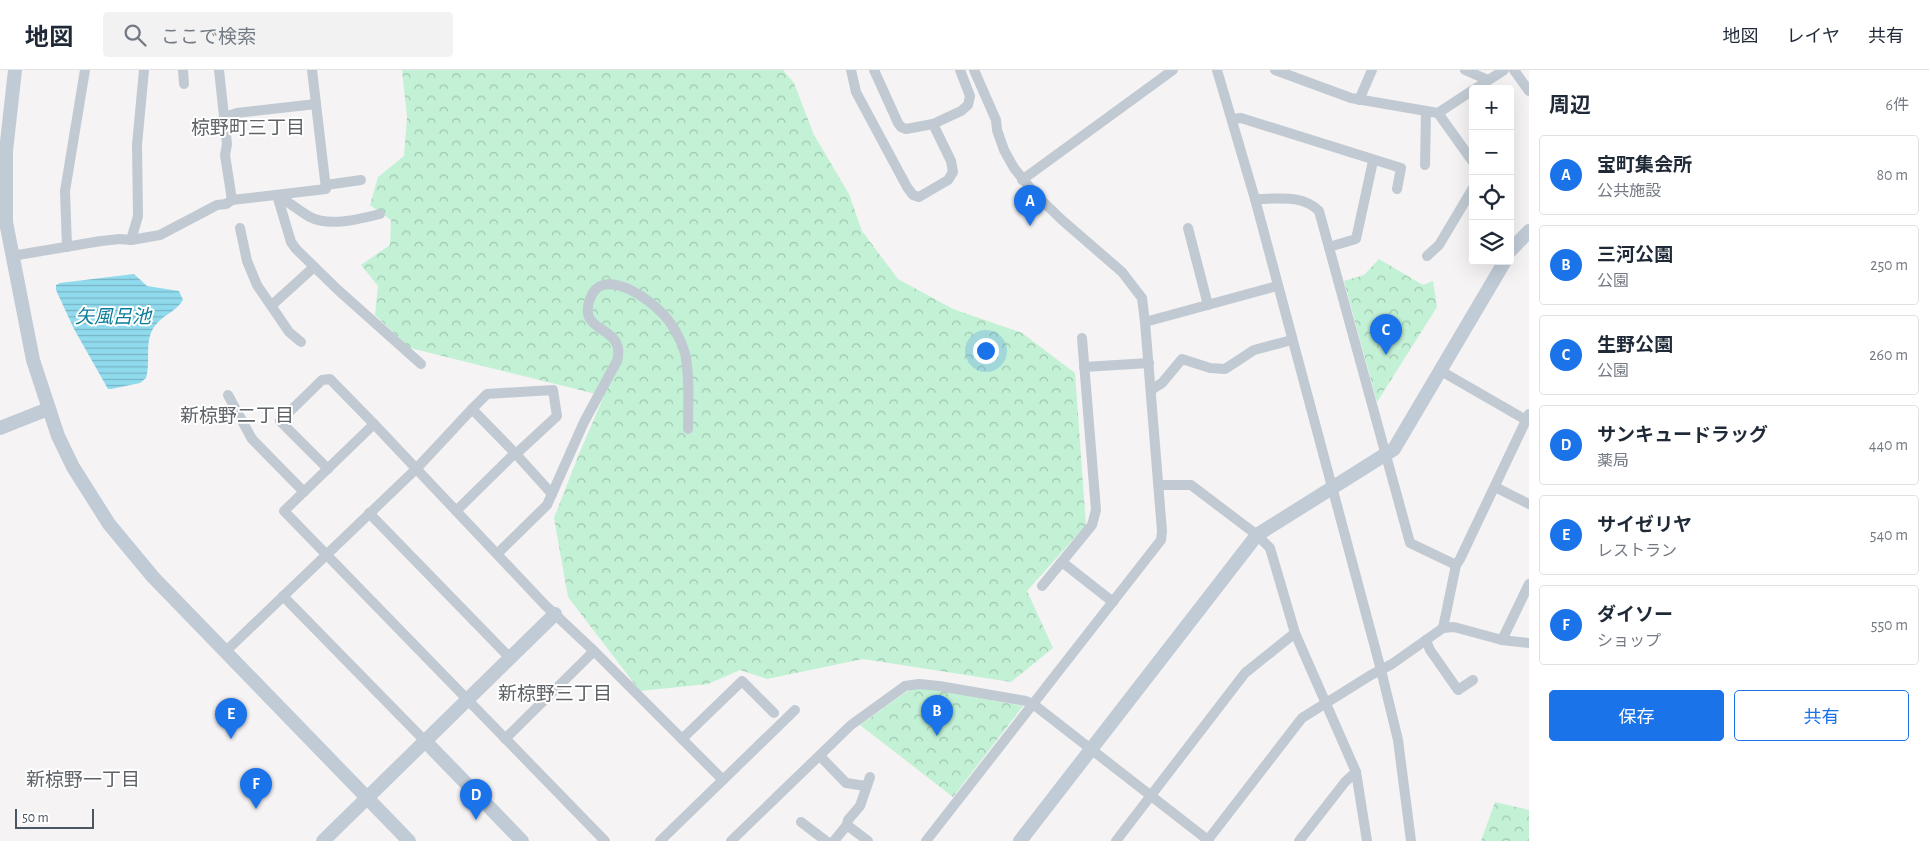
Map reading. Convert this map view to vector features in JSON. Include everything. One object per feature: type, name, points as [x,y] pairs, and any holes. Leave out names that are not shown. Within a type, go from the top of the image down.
[{"type":"street","points":[[16,70],[9,112],[3,221],[33,360],[48,410],[73,467],[109,524],[153,577],[409,841]]},
{"type":"street","points":[[67,247],[65,191],[85,70]]},
{"type":"street","points":[[131,240],[138,216],[137,145],[144,70]]},
{"type":"street","points":[[183,70],[184,84]]},
{"type":"street","points":[[219,70],[227,144],[225,155],[232,200]]},
{"type":"street","points":[[12,256],[120,239],[131,240],[160,235],[217,205],[226,204],[232,200],[243,197],[326,189],[312,70]]},
{"type":"street","points":[[851,70],[856,92],[907,186],[913,195],[920,197],[948,180],[952,172],[951,162],[933,124]]},
{"type":"street","points":[[874,70],[900,127],[906,129],[933,124],[961,112],[968,105],[970,96],[960,70]]},
{"type":"street","points":[[926,841],[1161,540],[1162,531],[1142,298],[1122,272],[1062,220],[1022,180],[1004,150],[997,130],[996,120],[974,70]]},
{"type":"street","points":[[1022,180],[1173,70]]},
{"type":"street","points":[[1217,70],[1255,199],[1381,670],[1398,740],[1412,841]]},
{"type":"street","points":[[1274,70],[1286,72],[1360,100],[1438,113],[1469,92]]},
{"type":"street","points":[[1360,100],[1372,70]]},
{"type":"street","points":[[1465,70],[1488,80]]},
{"type":"street","points":[[1480,85],[1504,70]]},
{"type":"street","points":[[1514,70],[1529,91]]},
{"type":"street","points":[[224,117],[237,113],[316,104]]},
{"type":"street","points":[[1425,164],[1426,111]]},
{"type":"street","points":[[1438,113],[1469,158]]},
{"type":"street","points":[[1232,119],[1241,118],[1373,161],[1402,168],[1396,189]]},
{"type":"street","points":[[1329,247],[1356,239],[1373,161]]},
{"type":"street","points":[[326,184],[361,180]]},
{"type":"street","points":[[277,195],[314,219],[332,222],[360,219],[380,214]]},
{"type":"street","points":[[277,195],[291,242],[314,267],[422,364]]},
{"type":"street","points":[[1427,256],[1439,245],[1469,195]]},
{"type":"street","points":[[1255,199],[1302,199],[1319,211],[1410,543],[1456,565]]},
{"type":"street","points":[[240,228],[250,270],[257,285],[289,332],[301,342]]},
{"type":"street","points":[[1188,228],[1208,305]]},
{"type":"street","points":[[1514,247],[1529,231]]},
{"type":"street","points":[[1020,841],[1257,535],[1394,449],[1503,265]]},
{"type":"street","points":[[272,305],[314,267]]},
{"type":"street","points":[[498,553],[547,505],[584,422],[617,362],[619,353],[616,342],[607,332],[593,325],[589,315],[590,300],[597,290],[604,285],[612,284],[624,287],[650,301],[664,314],[676,332],[685,352],[688,377],[688,429]]},
{"type":"street","points":[[1145,322],[1277,286]]},
{"type":"street","points":[[1042,586],[1092,526],[1096,510],[1082,338]]},
{"type":"street","points":[[1151,390],[1162,383],[1182,359],[1210,368],[1225,369],[1254,350],[1292,340]]},
{"type":"street","points":[[1084,367],[1148,363]]},
{"type":"street","points":[[1441,371],[1528,417],[1456,565],[1443,628]]},
{"type":"street","points":[[328,469],[280,421],[322,380],[330,379],[555,614],[723,780]]},
{"type":"street","points":[[225,652],[417,468],[488,394],[553,390],[557,416],[456,511]]},
{"type":"street","points":[[228,395],[252,439],[304,492]]},
{"type":"street","points":[[472,409],[516,453],[552,494]]},
{"type":"street","points":[[0,428],[48,410]]},
{"type":"street","points":[[374,424],[284,511],[604,841]]},
{"type":"street","points":[[1159,485],[1190,485],[1266,543],[1272,555],[1295,633],[1356,772],[1367,841]]},
{"type":"street","points":[[1495,487],[1529,504]]},
{"type":"street","points":[[369,513],[510,658]]},
{"type":"street","points":[[1062,562],[1113,602]]},
{"type":"street","points":[[1502,640],[1529,584]]},
{"type":"street","points":[[283,596],[522,841]]},
{"type":"street","points":[[323,841],[555,614]]},
{"type":"street","points":[[735,840],[850,725],[905,686],[919,684],[1026,701],[1033,704],[1208,841],[1302,718],[1381,670],[1443,628],[1454,627],[1502,640],[1529,643]]},
{"type":"street","points":[[1116,841],[1246,674],[1295,633]]},
{"type":"street","points":[[1426,640],[1430,650],[1458,690],[1474,680]]},
{"type":"street","points":[[505,739],[594,651]]},
{"type":"street","points":[[682,739],[742,681],[774,713]]},
{"type":"street","points":[[660,841],[795,710]]},
{"type":"street","points":[[820,756],[846,783],[868,782],[860,806],[834,841]]},
{"type":"street","points":[[1299,841],[1345,782],[1356,772]]},
{"type":"street","points":[[801,822],[826,841]]},
{"type":"street","points":[[847,825],[868,841]]},
{"type":"green space","points":[[402,70],[783,70],[794,83],[814,135],[849,194],[862,231],[898,279],[953,309],[1022,333],[1075,373],[1086,525],[1027,591],[1053,648],[1011,682],[863,659],[767,679],[740,670],[708,684],[640,691],[568,597],[554,518],[604,396],[410,348],[375,315],[378,286],[361,265],[390,245],[391,220],[370,205],[378,177],[404,156],[407,117]]},
{"type":"green space","points":[[1379,259],[1423,285],[1433,281],[1437,307],[1377,402],[1344,281],[1364,275]]},
{"type":"green space","points":[[920,687],[1023,706],[953,797],[860,725],[906,692]]},
{"type":"green space","points":[[1495,802],[1529,810],[1529,841],[1481,841]]},
{"type":"water","name":"矢風呂池","points":[[134,274],[147,286],[179,291],[183,300],[177,308],[157,323],[151,333],[148,345],[146,378],[140,383],[108,389],[74,329],[56,290],[56,285]]},
{"type":"place","name":"宝町集会所","points":[[1030,226]]},
{"type":"place","name":"生野公園","points":[[1386,355]]},
{"type":"place","name":"三河公園","points":[[937,736]]},
{"type":"place","name":"サイゼリヤ","points":[[231,739]]},
{"type":"place","name":"ダイソー","points":[[256,809]]},
{"type":"place","name":"サンキュードラッグ","points":[[476,820]]},
{"type":"district","name":"椋野町三丁目","points":[[248,128]]},
{"type":"district","name":"新椋野二丁目","points":[[237,416]]},
{"type":"district","name":"新椋野三丁目","points":[[555,694]]},
{"type":"district","name":"新椋野一丁目","points":[[83,780]]}]
